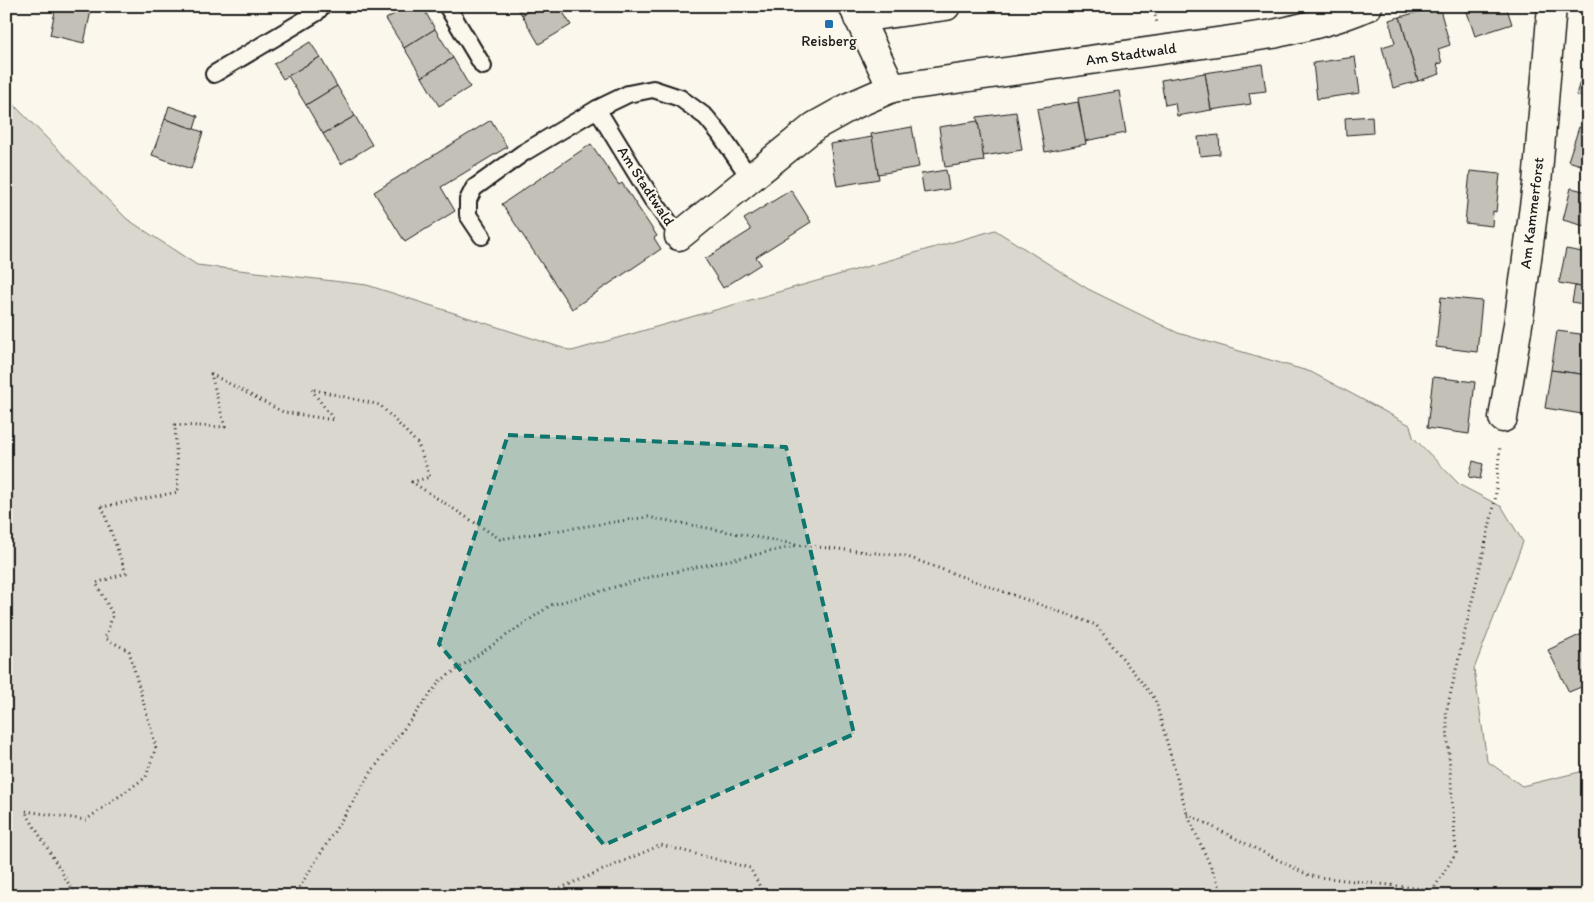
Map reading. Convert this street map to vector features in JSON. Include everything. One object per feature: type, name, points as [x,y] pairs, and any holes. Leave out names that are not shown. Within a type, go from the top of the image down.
[{"type":"street","points":[[892,88],[855,12],[946,6]]},
{"type":"street","name":"Am Stadtwald","points":[[679,236],[815,126],[851,106],[892,88],[1273,34],[1313,25],[1353,13],[1368,6]]},
{"type":"street","name":"Am Kammerforst","points":[[1503,418],[1520,318],[1536,184],[1552,6]]},
{"type":"lane","points":[[214,74],[316,13],[322,6]]},
{"type":"lane","points":[[447,6],[483,66]]},
{"type":"lane","points":[[482,236],[468,215],[468,200],[474,188],[524,153],[597,109],[628,94],[653,89],[680,98],[706,117],[750,178]]},
{"type":"lane","name":"Am Stadtwald","points":[[597,109],[652,199],[679,236]]},
{"type":"path","points":[[76,896],[25,811],[86,820],[146,777],[156,747],[129,651],[105,638],[113,615],[96,583],[126,573],[102,507],[178,492],[175,425],[225,427],[210,374],[283,412],[334,420],[311,389],[380,405],[418,444],[430,478],[412,482],[500,540],[648,517],[799,545],[905,556],[1096,625],[1155,699],[1187,814],[1224,896]]},
{"type":"path","points":[[1187,814],[1310,876],[1433,890],[1456,852],[1446,712],[1495,502],[1503,418]]},
{"type":"path","points":[[294,896],[372,771],[440,681],[551,605],[654,576],[799,545]]},
{"type":"path","points":[[542,896],[661,845],[750,868],[765,896]]},
{"type":"highlighted area","points":[[508,435],[786,447],[854,734],[604,845],[439,644]]},
{"type":"shaded area","points":[[6,97],[127,219],[197,265],[367,285],[572,351],[995,230],[1088,289],[1178,333],[1311,372],[1410,425],[1413,437],[1460,485],[1502,507],[1523,542],[1474,669],[1487,761],[1522,786],[1588,770],[1588,896],[6,896]]},
{"type":"building","points":[[56,6],[92,6],[84,43],[50,35]]},
{"type":"building","points":[[407,6],[422,6],[435,29],[404,48],[386,19]]},
{"type":"building","points":[[516,6],[537,6],[522,15]]},
{"type":"building","points":[[537,6],[559,6],[571,25],[539,44],[522,15]]},
{"type":"building","points":[[1439,6],[1450,45],[1438,49],[1442,63],[1437,64],[1440,74],[1418,81],[1400,17]]},
{"type":"building","points":[[1465,6],[1506,6],[1512,24],[1475,36]]},
{"type":"building","points":[[1588,15],[1588,37],[1580,35]]},
{"type":"building","points":[[1400,17],[1418,81],[1393,88],[1382,47],[1395,43],[1389,20]]},
{"type":"building","points":[[435,29],[453,58],[422,77],[404,48]]},
{"type":"building","points":[[310,42],[320,57],[283,79],[274,64]]},
{"type":"building","points":[[320,57],[337,86],[306,105],[288,76]]},
{"type":"building","points":[[1355,57],[1360,93],[1317,99],[1313,63]]},
{"type":"building","points":[[453,58],[470,87],[439,106],[422,77]]},
{"type":"building","points":[[1262,64],[1266,91],[1249,93],[1251,104],[1211,110],[1205,73]]},
{"type":"building","points":[[1585,65],[1588,66],[1588,98],[1576,95]]},
{"type":"building","points":[[1205,73],[1211,110],[1177,116],[1175,103],[1165,105],[1161,80]]},
{"type":"building","points":[[337,86],[355,116],[323,134],[306,105]]},
{"type":"building","points":[[1119,91],[1126,133],[1085,141],[1078,98]]},
{"type":"building","points":[[1078,102],[1086,144],[1045,152],[1037,109]]},
{"type":"building","points":[[169,106],[198,116],[194,129],[165,119]]},
{"type":"building","points":[[1016,112],[1022,150],[983,156],[977,117]]},
{"type":"building","points":[[355,116],[372,145],[341,164],[323,134]]},
{"type":"building","points":[[1372,116],[1373,133],[1346,135],[1345,118]]},
{"type":"building","points":[[165,119],[203,132],[191,169],[152,155]]},
{"type":"building","points":[[491,120],[507,147],[441,187],[455,211],[405,242],[374,192]]},
{"type":"building","points":[[978,121],[984,161],[945,167],[939,127]]},
{"type":"building","points":[[912,127],[919,167],[878,174],[871,134]]},
{"type":"building","points":[[1579,127],[1588,130],[1588,167],[1568,161]]},
{"type":"building","points":[[1219,135],[1220,154],[1200,156],[1198,137]]},
{"type":"building","points":[[872,137],[879,179],[837,186],[830,144]]},
{"type":"building","points":[[591,144],[619,185],[622,183],[657,236],[654,238],[661,249],[572,309],[502,204]]},
{"type":"building","points":[[946,170],[949,189],[924,193],[921,174]]},
{"type":"building","points":[[1470,171],[1500,174],[1496,212],[1493,211],[1492,226],[1465,223]]},
{"type":"building","points":[[1571,188],[1588,192],[1588,227],[1563,220]]},
{"type":"building","points":[[791,190],[811,222],[756,257],[761,264],[723,288],[705,259],[751,230],[744,219]]},
{"type":"building","points":[[1566,249],[1588,253],[1587,288],[1559,283]]},
{"type":"building","points":[[1588,284],[1588,305],[1572,302],[1575,286],[1587,288]]},
{"type":"building","points":[[1441,297],[1482,301],[1477,352],[1436,347]]},
{"type":"building","points":[[1557,331],[1588,335],[1588,375],[1551,370]]},
{"type":"building","points":[[1551,370],[1588,375],[1588,415],[1545,408]]},
{"type":"building","points":[[1433,377],[1475,382],[1469,434],[1427,428]]},
{"type":"building","points":[[1473,461],[1483,464],[1480,479],[1469,477]]},
{"type":"building","points":[[1588,631],[1588,684],[1569,692],[1548,650]]},
{"type":"place","name":"Reisberg","points":[[829,24]]}]
